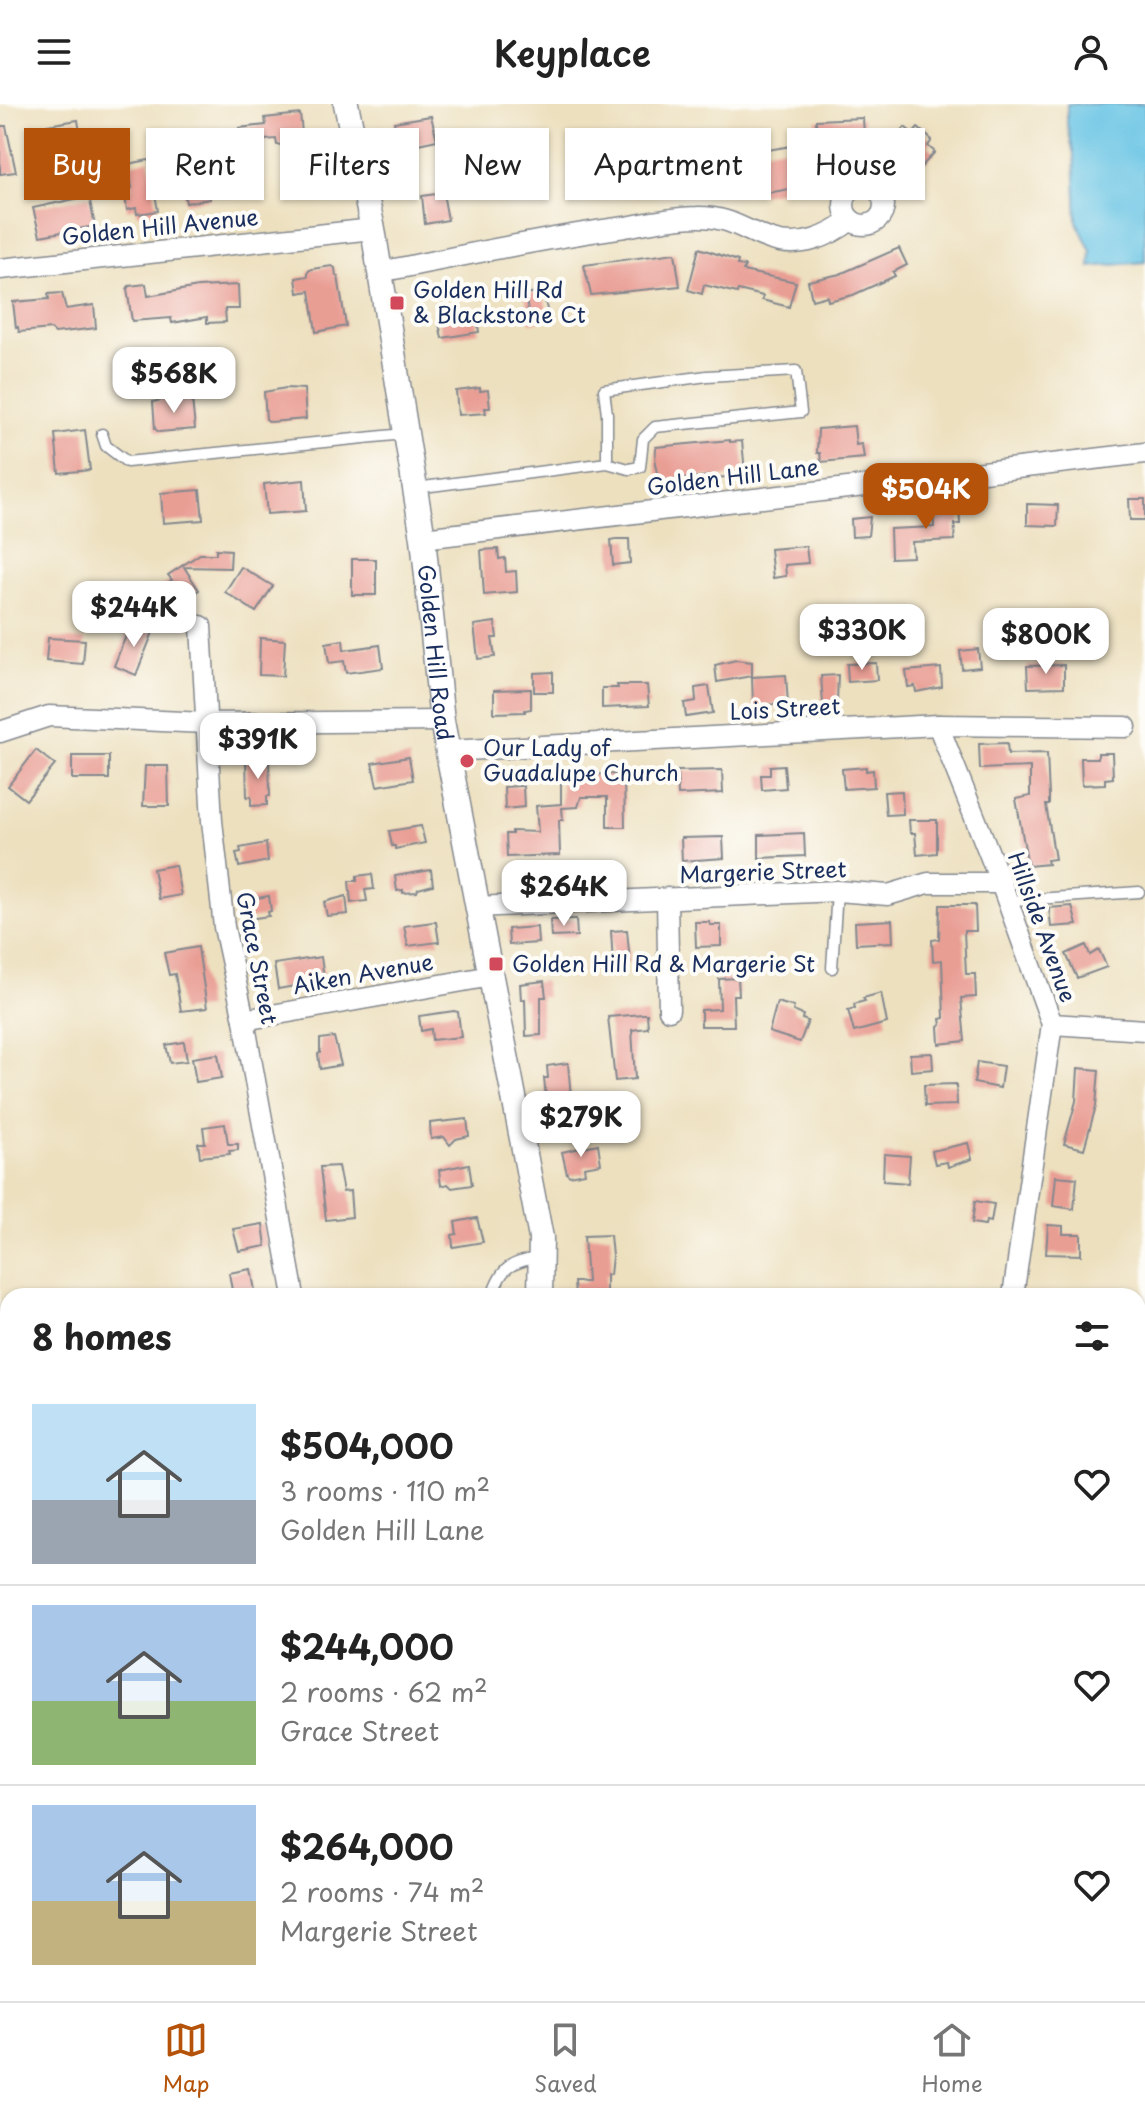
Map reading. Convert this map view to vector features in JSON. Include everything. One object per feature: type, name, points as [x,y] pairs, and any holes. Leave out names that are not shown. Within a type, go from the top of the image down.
[{"type":"street","name":"Golden Hill Road","points":[[346,104],[373,229],[423,538],[447,751],[541,1238],[540,1288]]},
{"type":"street","points":[[380,272],[581,233],[698,217],[724,219],[772,240],[795,243],[818,239],[839,230],[851,220]]},
{"type":"street","name":"Golden Hill Avenue","points":[[0,269],[373,229]]},
{"type":"street","name":"Golden Hill Lane","points":[[423,538],[1145,453]]},
{"type":"street","name":"Grace Street","points":[[201,626],[212,821],[220,899],[293,1288]]},
{"type":"street","points":[[0,732],[49,716],[206,723],[442,721]]},
{"type":"street","name":"Lois Street","points":[[447,751],[938,725],[1126,727]]},
{"type":"street","name":"Hillside Avenue","points":[[938,725],[1052,1024],[1014,1288]]},
{"type":"street","name":"Margerie Street","points":[[476,907],[837,891],[888,895],[928,883],[1004,892]]},
{"type":"street","points":[[667,898],[669,1010]]},
{"type":"street","name":"Aiken Avenue","points":[[244,1020],[491,976]]},
{"type":"street","points":[[1052,1024],[1145,1030]]},
{"type":"lane","points":[[415,488],[607,463],[629,469],[640,467],[643,439],[655,427],[801,412],[796,371],[707,376],[604,390],[607,463]]},
{"type":"lane","points":[[102,434],[106,446],[127,462],[406,433]]},
{"type":"lane","points":[[832,968],[837,891]]},
{"type":"lane","points":[[1004,892],[1139,892]]},
{"type":"lane","points":[[495,1288],[505,1268],[541,1256]]},
{"type":"water","points":[[1067,104],[1145,104],[1145,262],[1090,267],[1091,251],[1077,222],[1074,155],[1067,124]]},
{"type":"building","points":[[300,114],[302,128],[280,128],[280,145],[277,145],[276,139],[264,140],[264,128],[239,128],[266,125],[265,118]]},
{"type":"building","points":[[431,116],[435,140],[419,144],[419,128],[395,128],[394,122]]},
{"type":"building","points":[[863,118],[864,128],[816,128],[816,120]]},
{"type":"building","points":[[78,120],[79,128],[48,128],[47,125]]},
{"type":"building","points":[[0,126],[6,126],[16,172],[0,174]]},
{"type":"building","points":[[925,134],[932,140],[928,146],[935,152],[925,163]]},
{"type":"building","points":[[787,147],[787,190],[771,192],[771,149]]},
{"type":"building","points":[[146,161],[146,200],[156,200],[158,211],[137,214],[136,208],[127,210],[126,200],[130,200],[132,188],[130,164]]},
{"type":"building","points":[[435,194],[435,200],[444,200],[448,220],[425,224],[422,196]]},
{"type":"building","points":[[70,200],[90,200],[95,226],[40,236],[33,208]]},
{"type":"building","points":[[699,248],[738,261],[737,265],[745,266],[743,271],[796,282],[789,307],[738,290],[737,293],[704,285],[702,294],[688,290]]},
{"type":"building","points":[[899,248],[907,265],[893,272],[895,276],[853,295],[828,301],[827,296],[812,300],[808,281],[840,274]]},
{"type":"building","points":[[675,253],[680,286],[591,295],[584,265]]},
{"type":"building","points":[[332,266],[338,276],[346,326],[316,332],[310,291],[298,293],[296,278],[308,276],[308,271],[312,269]]},
{"type":"building","points":[[146,284],[148,296],[198,287],[238,285],[239,309],[225,309],[226,322],[207,323],[207,317],[172,323],[171,318],[132,321],[127,289]]},
{"type":"building","points":[[543,291],[549,319],[530,323],[525,294]]},
{"type":"building","points":[[62,293],[66,309],[94,305],[96,328],[55,333],[51,329],[19,332],[13,302],[49,299],[48,294]]},
{"type":"building","points":[[469,314],[470,320],[477,319],[479,332],[442,338],[438,318]]},
{"type":"building","points":[[480,388],[480,391],[488,390],[490,408],[485,408],[486,413],[458,415],[456,391]]},
{"type":"building","points":[[304,389],[306,419],[270,422],[266,419],[264,392]]},
{"type":"building","points":[[192,399],[195,429],[159,432],[155,429],[153,402]]},
{"type":"building","points":[[854,426],[856,445],[862,444],[864,458],[821,462],[820,453],[817,453],[818,429]]},
{"type":"building","points":[[85,430],[90,470],[59,473],[55,434]]},
{"type":"building","points":[[742,441],[745,472],[728,474],[728,477],[659,481],[655,464],[656,447]]},
{"type":"building","points":[[304,480],[306,511],[267,514],[264,484]]},
{"type":"building","points":[[200,490],[203,520],[163,523],[161,493]]},
{"type":"building","points":[[1129,499],[1145,499],[1145,520],[1130,520]]},
{"type":"building","points":[[959,504],[960,524],[955,524],[954,540],[912,542],[913,557],[891,558],[890,529],[934,527],[933,506]]},
{"type":"building","points":[[1027,504],[1058,505],[1057,526],[1027,525]]},
{"type":"building","points":[[870,517],[868,536],[852,537],[851,519]]},
{"type":"building","points":[[629,539],[630,563],[613,565],[611,540]]},
{"type":"building","points":[[806,546],[808,563],[785,565],[786,576],[773,578],[770,549]]},
{"type":"building","points":[[216,549],[231,550],[230,568],[184,567],[199,590],[168,610],[156,590],[172,580],[168,575],[200,554],[216,554]]},
{"type":"building","points":[[498,549],[499,559],[505,558],[506,572],[516,571],[517,592],[484,595],[481,550]]},
{"type":"building","points":[[352,559],[376,559],[376,595],[352,595]]},
{"type":"building","points":[[241,567],[273,586],[256,612],[225,592]]},
{"type":"building","points":[[495,622],[497,638],[492,638],[495,657],[478,659],[474,625]]},
{"type":"building","points":[[131,623],[153,632],[136,675],[114,666]]},
{"type":"building","points":[[48,638],[85,640],[83,664],[46,661]]},
{"type":"building","points":[[260,638],[285,640],[283,676],[259,675]]},
{"type":"building","points":[[343,640],[344,650],[380,645],[383,668],[346,673],[344,661],[329,663],[326,643]]},
{"type":"building","points":[[978,649],[980,667],[962,669],[960,651]]},
{"type":"building","points":[[736,660],[752,662],[752,676],[717,682],[715,665]]},
{"type":"building","points":[[876,663],[877,680],[848,682],[847,664]]},
{"type":"building","points":[[1064,665],[1064,687],[1028,688],[1027,666]]},
{"type":"building","points":[[941,668],[942,687],[916,692],[915,686],[908,687],[906,671]]},
{"type":"building","points":[[553,672],[553,692],[534,692],[534,673]]},
{"type":"building","points":[[786,675],[788,704],[753,705],[752,677]]},
{"type":"building","points":[[838,675],[837,703],[823,704],[821,676]]},
{"type":"building","points":[[617,685],[647,685],[649,706],[602,708],[602,688],[618,688]]},
{"type":"building","points":[[709,686],[713,713],[686,717],[684,703],[696,701],[695,688]]},
{"type":"building","points":[[531,689],[531,709],[494,713],[494,690]]},
{"type":"building","points":[[1007,743],[1008,754],[1047,753],[1049,805],[1046,805],[1055,859],[1047,860],[1048,864],[1028,866],[1016,799],[1030,796],[1030,767],[980,769],[979,744]]},
{"type":"building","points":[[36,750],[55,765],[26,800],[8,786]]},
{"type":"building","points":[[1098,753],[1112,753],[1113,778],[1105,779],[1105,784],[1082,785],[1081,758],[1098,758]]},
{"type":"building","points":[[72,756],[109,756],[109,779],[72,779]]},
{"type":"building","points":[[409,757],[413,780],[377,786],[372,763]]},
{"type":"building","points":[[269,759],[270,796],[267,796],[267,805],[251,806],[251,796],[247,797],[246,760]]},
{"type":"building","points":[[784,765],[786,788],[762,790],[761,775],[770,775],[770,766]]},
{"type":"building","points":[[145,766],[168,766],[169,806],[143,806]]},
{"type":"building","points":[[866,767],[866,771],[873,770],[874,787],[844,789],[842,769]]},
{"type":"building","points":[[722,770],[723,793],[678,795],[677,771]]},
{"type":"building","points":[[624,774],[625,827],[607,827],[607,797],[581,797],[578,807],[562,808],[563,820],[559,820],[560,855],[507,857],[506,834],[512,834],[512,831],[538,832],[536,806],[561,804],[561,775]]},
{"type":"building","points":[[523,786],[524,807],[505,809],[504,787]]},
{"type":"building","points":[[902,791],[903,814],[886,815],[884,792]]},
{"type":"building","points":[[909,820],[937,820],[937,853],[917,855],[915,833],[910,833]]},
{"type":"building","points":[[421,826],[425,843],[395,849],[392,846],[389,831]]},
{"type":"building","points":[[804,833],[805,856],[759,858],[759,835]]},
{"type":"building","points":[[723,837],[724,858],[682,861],[681,838]]},
{"type":"building","points":[[266,843],[268,861],[239,867],[236,853],[241,852],[240,848]]},
{"type":"building","points":[[175,865],[181,895],[159,899],[153,869]]},
{"type":"building","points":[[431,870],[433,885],[417,892],[397,891],[395,876]]},
{"type":"building","points":[[372,874],[374,889],[365,890],[367,901],[351,903],[349,881],[357,881],[357,876]]},
{"type":"building","points":[[269,896],[269,916],[248,919],[245,900]]},
{"type":"building","points":[[346,896],[348,914],[327,916],[324,902]]},
{"type":"building","points":[[940,905],[975,905],[976,931],[964,931],[966,974],[975,974],[976,997],[961,998],[965,1041],[939,1044],[938,1026],[941,1025],[940,1019],[944,1018],[942,960],[933,961],[932,940],[939,939]]},
{"type":"building","points":[[1072,906],[1077,925],[1051,927],[1049,908]]},
{"type":"building","points":[[576,919],[577,936],[551,937],[550,920]]},
{"type":"building","points":[[892,920],[893,942],[856,944],[855,922]]},
{"type":"building","points":[[436,922],[439,942],[408,946],[404,926]]},
{"type":"building","points":[[695,922],[721,925],[721,946],[696,947]]},
{"type":"building","points":[[537,927],[538,943],[509,945],[508,929]]},
{"type":"building","points":[[627,930],[630,962],[613,964],[611,931]]},
{"type":"building","points":[[1086,945],[1090,955],[1099,950],[1107,967],[1077,978],[1066,954]]},
{"type":"building","points":[[198,947],[207,1008],[181,1011],[175,974],[169,975],[164,953]]},
{"type":"building","points":[[321,957],[324,978],[278,989],[274,964]]},
{"type":"building","points":[[738,978],[739,995],[733,995],[734,1026],[701,1026],[701,1010],[720,1009],[719,979]]},
{"type":"building","points":[[544,981],[546,997],[541,997],[541,1035],[526,1036],[525,999],[521,1000],[520,984]]},
{"type":"building","points":[[881,993],[887,1023],[854,1032],[848,1010],[855,1008],[854,1004],[865,1001],[863,998]]},
{"type":"building","points":[[777,1002],[794,1007],[793,1011],[808,1021],[800,1042],[769,1032]]},
{"type":"building","points":[[458,1012],[461,1037],[432,1040],[431,1029],[421,1031],[419,1016]]},
{"type":"building","points":[[647,1014],[648,1028],[632,1030],[635,1079],[615,1081],[608,1017]]},
{"type":"building","points":[[334,1037],[341,1065],[320,1069],[320,1039]]},
{"type":"building","points":[[184,1042],[187,1061],[170,1063],[166,1045]]},
{"type":"building","points":[[932,1053],[933,1069],[911,1071],[910,1054]]},
{"type":"building","points":[[218,1054],[222,1078],[196,1082],[192,1058]]},
{"type":"building","points":[[977,1062],[1003,1066],[1000,1088],[974,1083]]},
{"type":"building","points":[[568,1063],[572,1109],[554,1111],[552,1096],[546,1097],[544,1078],[548,1078],[547,1066]]},
{"type":"building","points":[[1078,1068],[1099,1070],[1096,1106],[1084,1149],[1064,1144],[1076,1101]]},
{"type":"building","points":[[956,1084],[957,1105],[925,1106],[924,1085]]},
{"type":"building","points":[[467,1119],[469,1136],[456,1139],[450,1145],[444,1137],[431,1139],[430,1123]]},
{"type":"building","points":[[225,1124],[228,1144],[238,1144],[238,1150],[229,1151],[230,1154],[200,1157],[198,1143],[205,1143],[203,1127]]},
{"type":"building","points":[[968,1143],[972,1159],[948,1167],[947,1162],[935,1164],[932,1151]]},
{"type":"building","points":[[598,1144],[601,1164],[584,1167],[585,1173],[567,1174],[562,1152]]},
{"type":"building","points":[[884,1154],[910,1156],[908,1183],[883,1181]]},
{"type":"building","points":[[469,1164],[472,1185],[441,1186],[439,1170]]},
{"type":"building","points":[[338,1166],[343,1192],[350,1191],[352,1217],[326,1220],[320,1167]]},
{"type":"building","points":[[1056,1176],[1077,1178],[1074,1209],[1053,1206]]},
{"type":"building","points":[[975,1201],[994,1204],[991,1222],[986,1221],[985,1225],[972,1223]]},
{"type":"building","points":[[477,1218],[483,1242],[453,1247],[452,1235],[457,1234],[455,1222]]},
{"type":"building","points":[[263,1224],[266,1246],[239,1251],[233,1229]]},
{"type":"building","points":[[1048,1225],[1063,1226],[1063,1234],[1081,1234],[1081,1255],[1046,1254]]},
{"type":"building","points":[[610,1235],[612,1256],[606,1288],[574,1288],[574,1282],[587,1282],[584,1236]]},
{"type":"building","points":[[251,1269],[255,1288],[232,1288],[229,1273]]},
{"type":"place","name":"Golden Hill Rd & Blackstone Ct","points":[[397,303]]},
{"type":"place","name":"Our Lady of Guadalupe Church","points":[[467,761]]},
{"type":"place","name":"Golden Hill Rd & Margerie St","points":[[496,964]]}]
